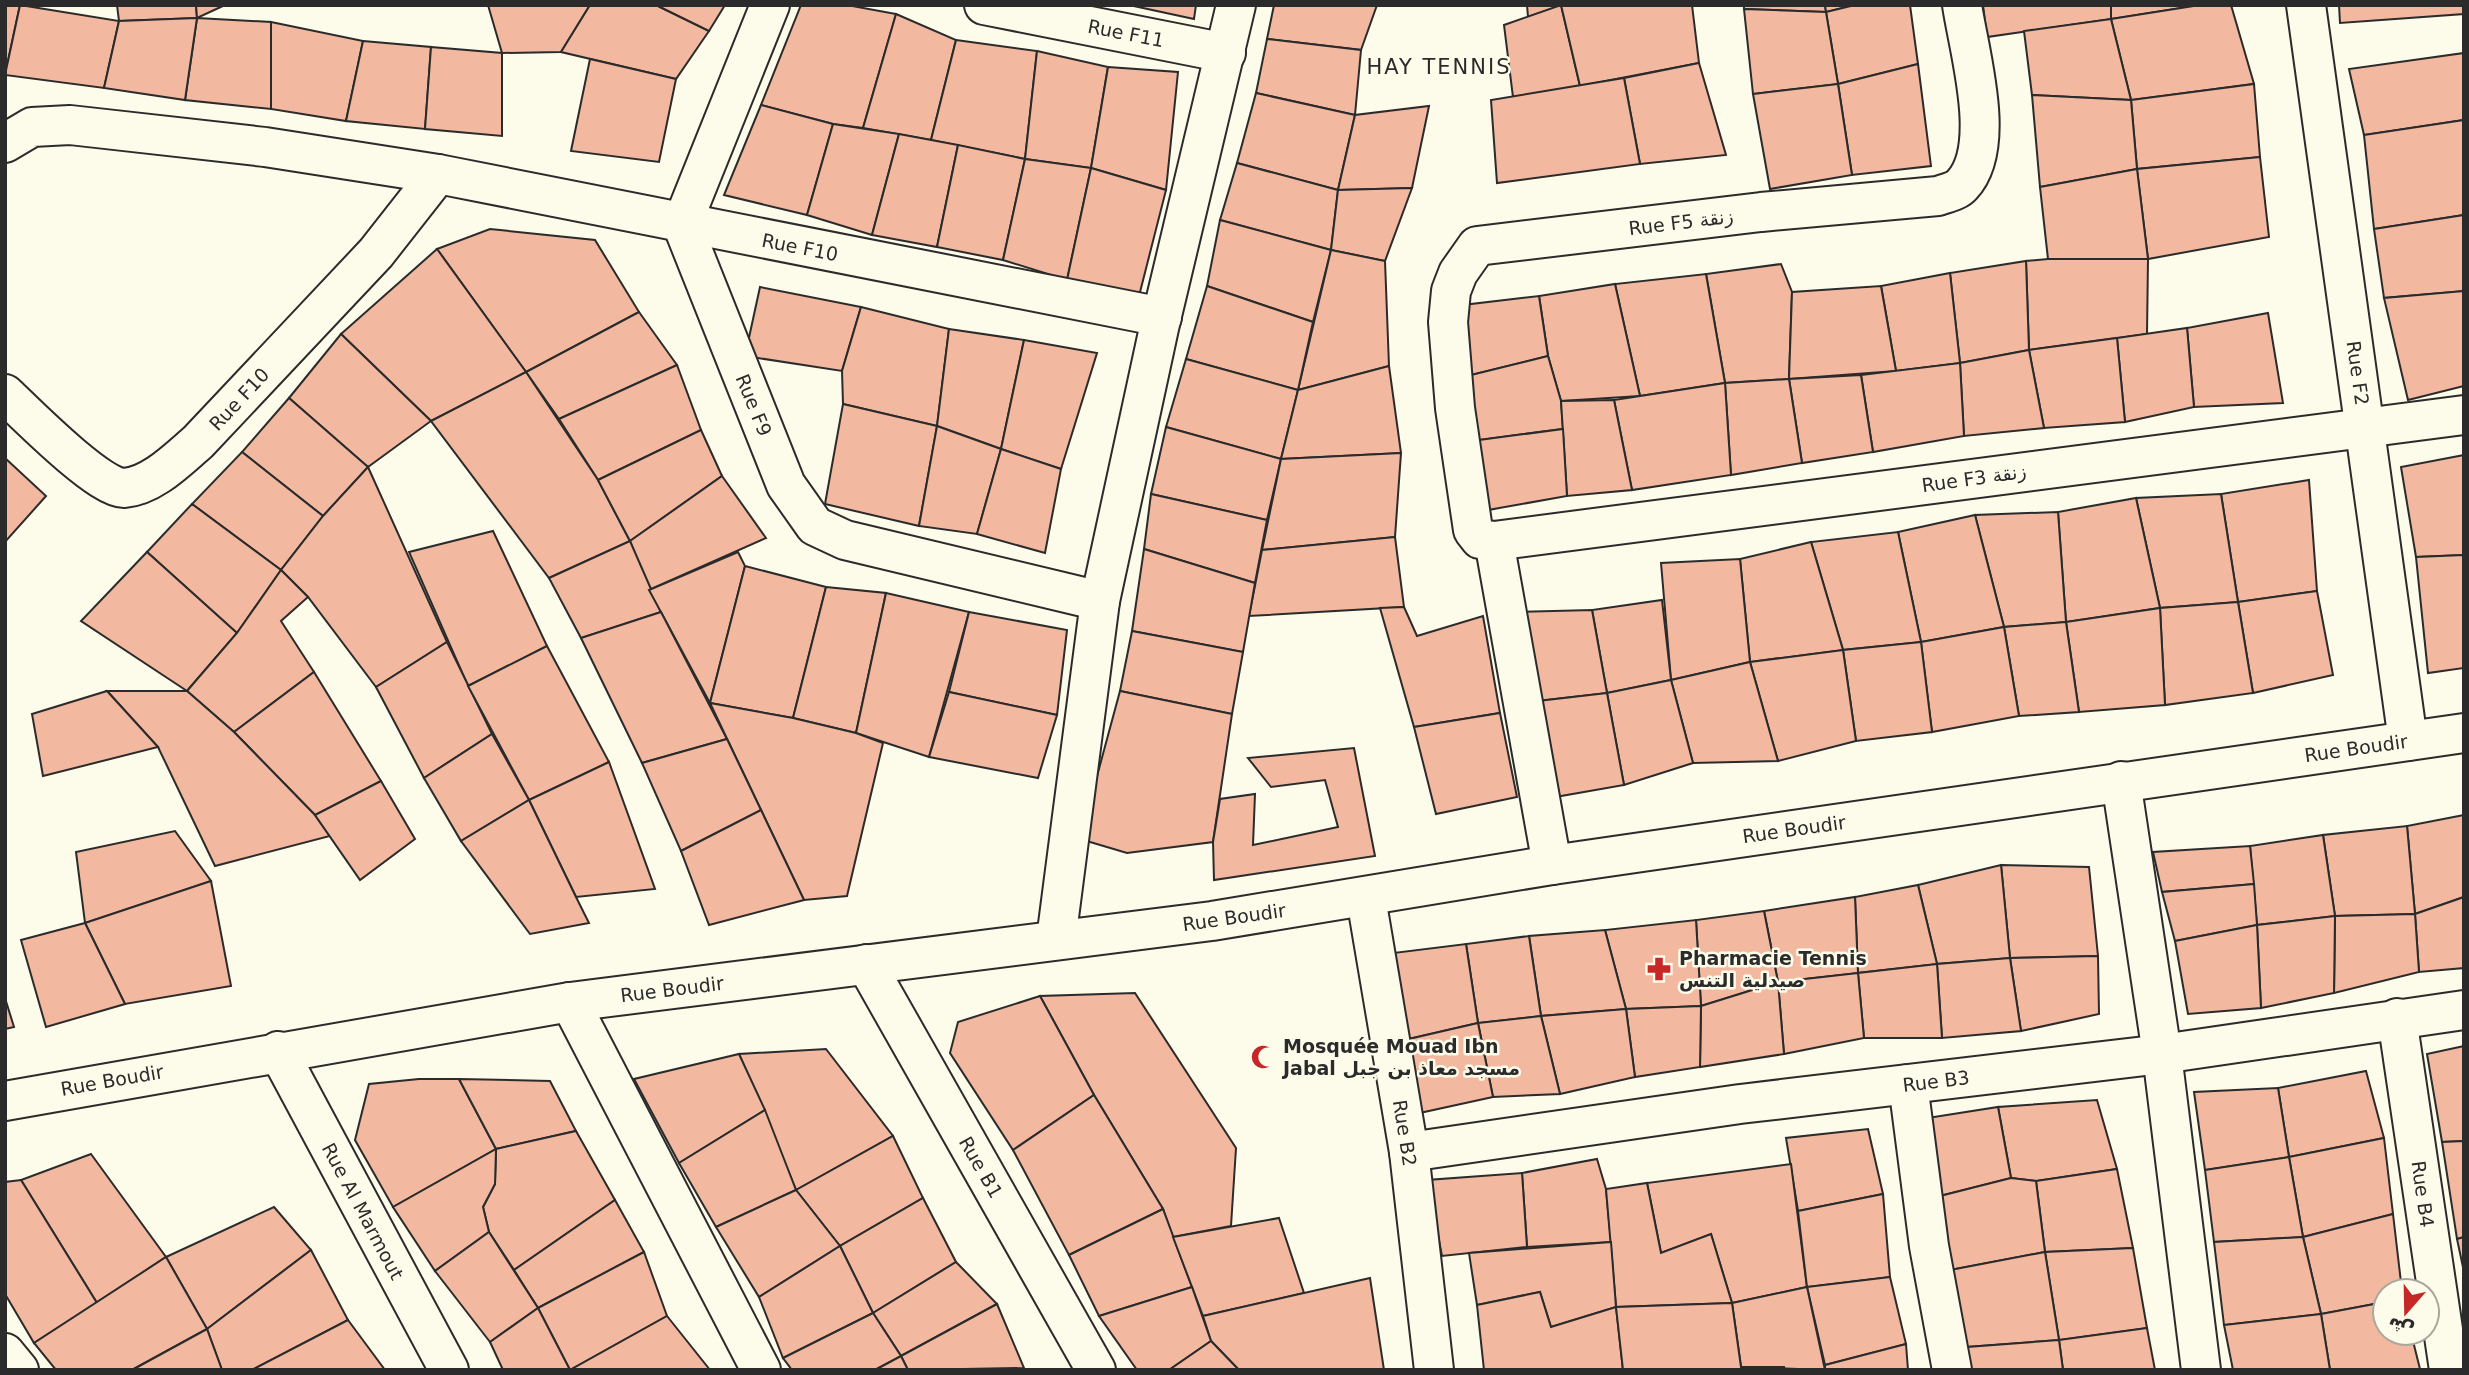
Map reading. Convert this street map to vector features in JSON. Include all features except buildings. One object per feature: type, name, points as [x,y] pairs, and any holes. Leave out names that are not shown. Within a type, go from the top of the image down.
[{"type":"street","points":[[682,223],[770,5]]},
{"type":"street","name":"Rue F11","points":[[984,5],[1226,53]]},
{"type":"street","points":[[1056,940],[1100,601],[1162,317],[1236,5]]},
{"type":"street","name":"Rue F5 زنقة","points":[[1489,541],[1473,530],[1455,408],[1447,322],[1451,291],[1458,273],[1478,246],[1761,212],[1938,196],[1961,188],[1970,174],[1980,139],[1979,114],[1962,5]]},
{"type":"street","name":"Rue F2","points":[[2306,5],[2408,741]]},
{"type":"street","name":"Rue F10","points":[[5,143],[32,127],[70,125],[265,148],[438,174],[1162,317]]},
{"type":"street","name":"Rue F10","points":[[5,394],[69,454],[105,480],[122,488],[137,485],[165,470],[198,442],[376,253],[438,174]]},
{"type":"street","name":"Rue F9","points":[[682,223],[786,485],[815,526],[845,540],[1100,601]]},
{"type":"street","name":"Rue F3 زنقة","points":[[1489,541],[2464,415]]},
{"type":"street","points":[[1489,541],[1552,865]]},
{"type":"street","name":"Rue Boudir","points":[[5,1101],[569,1002],[1366,898],[1552,865],[2464,733]]},
{"type":"street","points":[[2120,781],[2162,1054],[2201,1370]]},
{"type":"street","name":"Rue B2","points":[[1366,898],[1409,1152],[1434,1370]]},
{"type":"street","name":"Rue B1","points":[[866,964],[1096,1370]]},
{"type":"street","points":[[569,1002],[761,1370]]},
{"type":"street","name":"Rue B3","points":[[1409,1152],[1908,1084],[2162,1054],[2464,1010]]},
{"type":"street","name":"Rue B4","points":[[2397,1018],[2449,1370]]},
{"type":"street","name":"Rue Al Marmout","points":[[278,1051],[449,1370]]},
{"type":"street","points":[[1908,1084],[1929,1246],[1952,1370]]},
{"type":"street","points":[[5,1353],[19,1370]]},
{"type":"place","name":"Pharmacie Tennis صيدلية التنس","points":[[1659,969]]},
{"type":"place","name":"Mosquée Mouad Ibn Jabal مسجد معاذ بن جبل","points":[[1263,1057]]},
{"type":"district","name":"HAY TENNIS","points":[[1439,67]]}]
